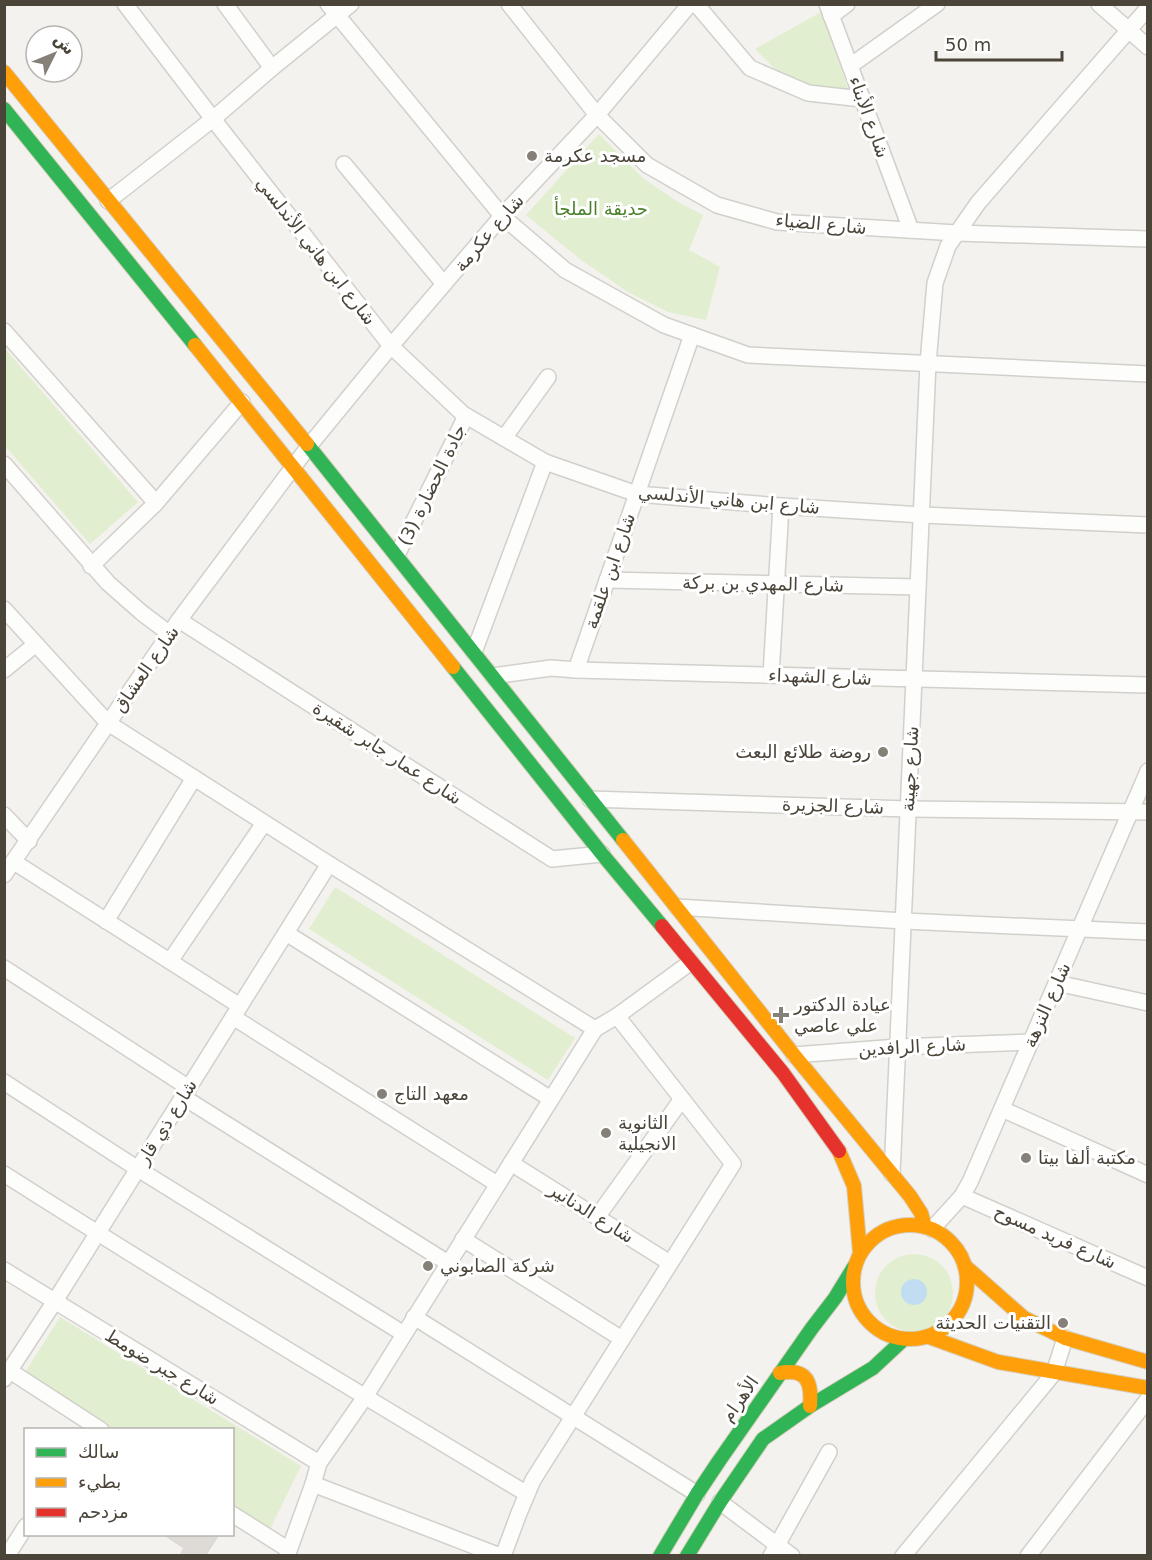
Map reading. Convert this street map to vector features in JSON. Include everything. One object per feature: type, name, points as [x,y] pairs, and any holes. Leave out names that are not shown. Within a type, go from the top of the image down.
[{"type":"main road","points":[[4,72],[398,555],[794,1055],[910,1196],[929,1228]]},
{"type":"main road","points":[[7,117],[242,402],[602,854],[783,1073],[842,1154],[854,1186],[860,1253]]},
{"type":"main road","points":[[907,1225],[929,1228],[947,1238],[959,1251],[966,1267],[968,1289],[961,1309],[948,1326],[929,1337],[903,1340],[880,1331],[862,1314],[853,1291],[854,1267],[860,1253],[872,1239],[888,1229],[907,1225]]},
{"type":"main road","name":"الأهرام","points":[[660,1556],[697,1494],[854,1267]]},
{"type":"main road","points":[[966,1267],[1024,1318],[1065,1338],[1148,1362]]},
{"type":"main road","points":[[929,1337],[998,1362],[1148,1388]]},
{"type":"main road","points":[[687,1556],[762,1439],[810,1406],[873,1368],[903,1340]]},
{"type":"main road","points":[[780,1373],[797,1372],[806,1378],[812,1392],[810,1406]]},
{"type":"street","name":"شارع ابن هاني الأندلسي","points":[[125,4],[391,346],[466,416],[544,462],[637,494],[922,515],[1148,525]]},
{"type":"street","points":[[225,4],[272,68]]},
{"type":"street","points":[[108,201],[213,119],[272,68],[332,11],[351,4]]},
{"type":"street","name":"شارع الضياء","points":[[508,4],[597,115],[647,165],[717,206],[777,222],[957,233],[1148,239]]},
{"type":"street","name":"شارع عكرمة","points":[[294,467],[391,346],[502,216],[597,115],[690,4]]},
{"type":"street","points":[[696,4],[750,68],[808,93],[862,99]]},
{"type":"street","points":[[829,10],[847,4]]},
{"type":"street","points":[[850,66],[937,4]]},
{"type":"street","points":[[1099,4],[1148,47]]},
{"type":"street","name":"شارع جهينة","points":[[892,1176],[928,363],[935,283],[948,246],[978,203],[1148,8]]},
{"type":"street","name":"شارع الأبناء","points":[[829,10],[910,230]]},
{"type":"street","points":[[332,11],[502,216],[565,270],[664,326],[748,355],[1148,374]]},
{"type":"street","points":[[344,164],[444,284]]},
{"type":"street","points":[[4,331],[156,503]]},
{"type":"street","name":"شارع ابن علقمة","points":[[576,670],[692,335]]},
{"type":"street","points":[[504,438],[548,377]]},
{"type":"street","points":[[91,566],[156,503],[242,402]]},
{"type":"street","name":"جادة الحضارة (3)","points":[[398,555],[466,416]]},
{"type":"street","points":[[474,652],[544,462]]},
{"type":"street","points":[[4,464],[91,566],[124,599],[170,634]]},
{"type":"street","name":"شارع العشاق","points":[[4,875],[179,620],[294,467]]},
{"type":"street","points":[[771,675],[781,506]]},
{"type":"street","name":"شارع المهدي بن بركة","points":[[607,580],[918,587]]},
{"type":"street","points":[[4,609],[108,723],[594,1029]]},
{"type":"street","name":"شارع عمار جابر شقيرة","points":[[179,620],[552,859],[602,854]]},
{"type":"street","points":[[4,670],[36,644]]},
{"type":"street","name":"شارع الشهداء","points":[[493,676],[551,668],[1148,685]]},
{"type":"street","name":"شارع النزهة","points":[[929,1228],[962,1196],[970,1182],[1148,771]]},
{"type":"street","points":[[106,921],[194,778]]},
{"type":"street","name":"شارع الجزيرة","points":[[590,799],[909,809],[1148,812]]},
{"type":"street","points":[[4,815],[29,841]]},
{"type":"street","points":[[170,961],[264,822]]},
{"type":"street","points":[[14,862],[170,961],[237,1011],[497,1184]]},
{"type":"street","name":"شارع ذي قار","points":[[7,1375],[329,864]]},
{"type":"street","points":[[676,907],[904,921],[1148,932]]},
{"type":"street","points":[[286,933],[551,1099]]},
{"type":"street","points":[[234,1515],[288,1553],[319,1463],[404,1334],[594,1029],[617,1016],[691,962]]},
{"type":"street","points":[[4,968],[186,1092],[448,1263]]},
{"type":"street","points":[[1057,982],[1148,1003]]},
{"type":"street","points":[[313,1484],[501,1556],[533,1480],[733,1164],[617,1016]]},
{"type":"street","name":"شارع الرافدين","points":[[794,1055],[898,1047],[1032,1042]]},
{"type":"street","points":[[4,1082],[138,1169],[404,1334]]},
{"type":"street","points":[[597,1217],[682,1099]]},
{"type":"street","points":[[1002,1109],[1148,1175]]},
{"type":"street","name":"شارع الدنانير","points":[[511,1163],[670,1263]]},
{"type":"street","points":[[4,1174],[364,1397],[527,1494]]},
{"type":"street","name":"شارع فريد مسوح","points":[[962,1196],[1148,1278]]},
{"type":"street","points":[[463,1239],[622,1339]]},
{"type":"street","name":"شارع جبر ضومط","points":[[4,1270],[319,1463]]},
{"type":"street","points":[[414,1317],[697,1494]]},
{"type":"street","points":[[903,1556],[1054,1373],[1065,1338]]},
{"type":"street","points":[[7,1375],[94,1428]]},
{"type":"street","points":[[1028,1556],[1148,1399]]},
{"type":"street","points":[[774,1550],[829,1452]]},
{"type":"street","points":[[720,1502],[774,1550],[792,1556]]},
{"type":"street","points":[[7,1556],[24,1529]]},
{"type":"green space","points":[[821,12],[848,89],[809,86],[778,72],[755,49]]},
{"type":"green space","name":"حديقة الملجأ","points":[[599,134],[644,179],[678,202],[703,215],[689,250],[720,267],[706,320],[668,312],[628,292],[581,260],[526,215]]},
{"type":"green space","points":[[5,349],[138,502],[90,544],[5,446]]},
{"type":"green space","points":[[335,887],[575,1038],[548,1080],[309,929]]},
{"type":"green space","points":[[914,1254],[929,1257],[942,1265],[950,1278],[953,1293],[950,1308],[942,1321],[929,1329],[914,1332],[899,1329],[886,1321],[878,1308],[875,1293],[878,1278],[886,1265],[899,1257]]},
{"type":"green space","points":[[60,1317],[301,1466],[269,1531],[234,1508],[234,1428],[109,1428],[24,1374]]},
{"type":"water","points":[[914,1279],[923,1283],[927,1292],[923,1301],[914,1305],[905,1301],[901,1292],[905,1283]]},
{"type":"building","points":[[166,1536],[218,1536],[205,1556],[180,1556],[184,1548]]},
{"type":"traffic: fast","points":[[4,109],[195,345]]},
{"type":"traffic: fast","points":[[307,444],[623,840]]},
{"type":"traffic: fast","points":[[453,667],[662,926]]},
{"type":"traffic: fast","points":[[660,1556],[719,1461],[835,1298],[854,1267]]},
{"type":"traffic: fast","points":[[687,1556],[763,1439],[810,1406],[873,1368],[903,1340]]},
{"type":"traffic: slow","points":[[4,72],[307,444]]},
{"type":"traffic: slow","points":[[195,345],[453,667]]},
{"type":"traffic: slow","points":[[623,840],[794,1055],[910,1196],[921,1213],[925,1227]]},
{"type":"traffic: slow","points":[[839,1151],[854,1186],[860,1253]]},
{"type":"traffic: slow","points":[[910,1225],[932,1229],[950,1242],[963,1260],[967,1282],[963,1304],[950,1322],[932,1335],[910,1339],[888,1335],[870,1322],[857,1304],[853,1282],[857,1260],[870,1242],[888,1229],[910,1225]]},
{"type":"traffic: slow","points":[[966,1267],[1024,1318],[1065,1338],[1148,1362]]},
{"type":"traffic: slow","points":[[929,1337],[998,1362],[1148,1388]]},
{"type":"traffic: slow","points":[[780,1373],[796,1373],[806,1379],[810,1390],[810,1406]]},
{"type":"traffic: jam","points":[[662,926],[783,1073],[839,1151]]},
{"type":"place","name":"مسجد عكرمة","points":[[532,156]]},
{"type":"place","name":"روضة طلائع البعث","points":[[883,752]]},
{"type":"place","name":"عيادة الدكتور علي عاصي","points":[[781,1015]]},
{"type":"place","name":"معهد التاج","points":[[382,1094]]},
{"type":"place","name":"الثانوية الانجيلية","points":[[606,1133]]},
{"type":"place","name":"مكتبة ألفا بيتا","points":[[1026,1158]]},
{"type":"place","name":"شركة الصابوني","points":[[428,1266]]},
{"type":"place","name":"التقنيات الحديثة","points":[[1063,1323]]}]
